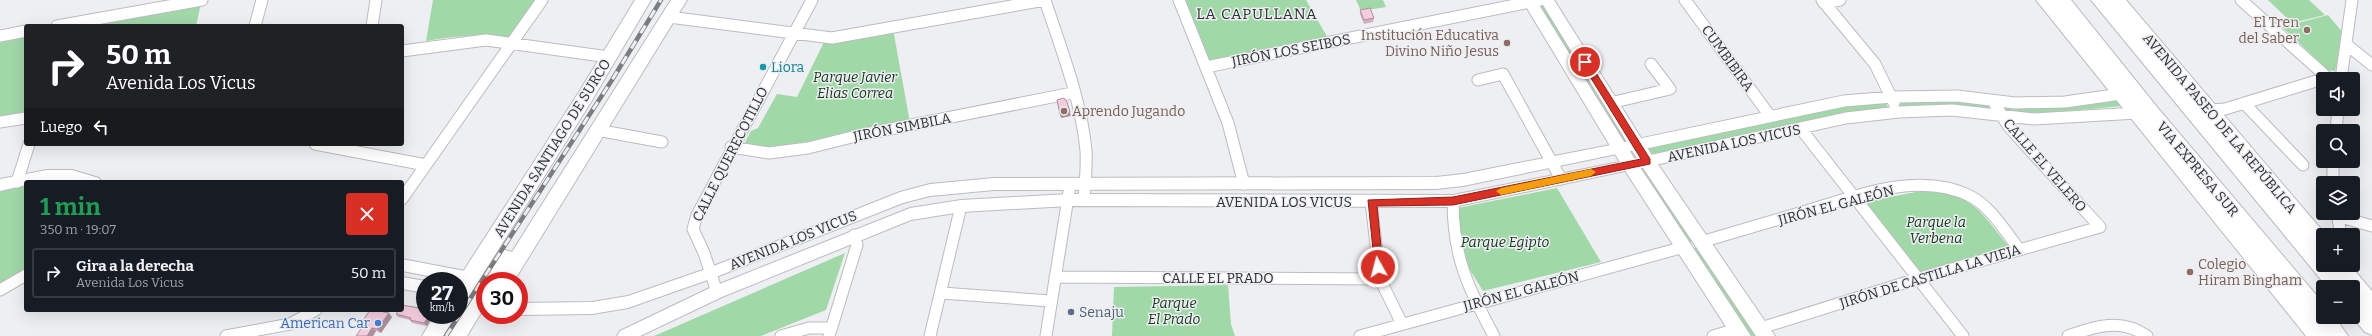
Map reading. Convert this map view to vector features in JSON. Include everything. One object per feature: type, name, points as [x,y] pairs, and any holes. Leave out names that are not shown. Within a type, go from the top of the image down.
[{"type":"highway","name":"VIA EXPRESA SUR","points":[[2061,0],[2151,112],[2338,336]]},
{"type":"highway","points":[[2100,0],[2252,181],[2343,274]]},
{"type":"highway","points":[[2252,181],[2316,240]]},
{"type":"highway","points":[[2360,312],[2372,326]]},
{"type":"main road","name":"AVENIDA SANTIAGO DE SURCO","points":[[483,272],[643,0]]},
{"type":"main road","name":"AVENIDA SANTIAGO DE SURCO","points":[[509,272],[647,35],[667,20],[679,0]]},
{"type":"main road","points":[[1547,0],[1636,145],[1763,332]]},
{"type":"main road","points":[[2044,0],[2318,336]]},
{"type":"main road","name":"AVENIDA PASEO DE LA REPÚBLICA","points":[[2117,0],[2316,238]]},
{"type":"main road","points":[[1533,1],[1619,148],[1740,333]]},
{"type":"main road","points":[[585,97],[593,129]]},
{"type":"main road","name":"AVENIDA SANTIAGO DE SURCO","points":[[496,272],[593,129]]},
{"type":"main road","points":[[2343,274],[2372,305]]},
{"type":"main road","name":"AVENIDA SANTIAGO DE SURCO","points":[[456,336],[476,286]]},
{"type":"main road","points":[[432,336],[440,324]]},
{"type":"main road","points":[[471,336],[478,324]]},
{"type":"street","points":[[68,24],[202,0]]},
{"type":"street","points":[[256,24],[262,0]]},
{"type":"street","points":[[372,24],[376,0]]},
{"type":"street","points":[[404,195],[542,0]]},
{"type":"street","name":"CALLE QUERECOTILLO","points":[[717,292],[693,229],[696,215],[731,147],[812,0]]},
{"type":"street","points":[[667,20],[794,32],[832,38],[1045,0],[1083,132],[1086,152],[1077,185],[1069,200],[1046,336]]},
{"type":"street","points":[[1179,0],[1228,123],[1244,184]]},
{"type":"street","name":"CUMBIBIRA","points":[[1685,0],[1770,116]]},
{"type":"street","points":[[1823,1],[1840,0]]},
{"type":"street","points":[[2241,0],[2320,72]]},
{"type":"street","points":[[2342,72],[2352,0]]},
{"type":"street","name":"JIRÓN LOS SEIBOS","points":[[1206,67],[1533,1]]},
{"type":"street","points":[[1823,1],[1875,64],[1899,112]]},
{"type":"street","points":[[0,36],[24,32]]},
{"type":"street","points":[[404,51],[470,41],[512,42],[609,57]]},
{"type":"street","points":[[2346,44],[2372,65]]},
{"type":"street","points":[[1610,103],[1670,89],[1651,64]]},
{"type":"street","points":[[1478,80],[1503,74],[1561,179]]},
{"type":"street","points":[[2210,110],[2225,109],[2316,81]]},
{"type":"street","name":"JIRÓN SIMBILA","points":[[731,147],[769,153],[808,148],[856,136],[1072,93]]},
{"type":"street","name":"AVENIDA LOS VICUS","points":[[528,309],[592,308],[628,302],[711,273],[878,206],[930,190],[994,184],[1436,183],[1463,180],[1844,101],[1892,97],[1957,96],[2015,103],[2065,102],[2121,94]]},
{"type":"street","name":"CALLE EL VELERO","points":[[1993,101],[2009,127],[2100,227]]},
{"type":"street","points":[[2244,103],[2303,165]]},
{"type":"street","name":"AVENIDA LOS VICUS","points":[[625,336],[717,292],[854,235],[910,214],[961,206],[1069,200],[1372,202],[1453,201],[1801,129],[1846,118],[1899,112],[1952,110],[2034,119],[2137,113]]},
{"type":"street","points":[[0,122],[24,118]]},
{"type":"street","points":[[593,129],[662,142]]},
{"type":"street","points":[[1801,129],[1920,278],[1964,336]]},
{"type":"street","points":[[17,182],[28,146]]},
{"type":"street","points":[[326,146],[426,165]]},
{"type":"street","points":[[30,180],[55,176],[84,177],[90,180]]},
{"type":"street","points":[[0,185],[24,181]]},
{"type":"street","points":[[1077,185],[1084,200]]},
{"type":"street","name":"JIRÓN EL GALEÓN","points":[[1701,242],[1856,197],[1894,188],[1918,185],[1946,187],[1960,191],[1982,205],[2019,249]]},
{"type":"street","points":[[1453,201],[1455,251],[1460,270],[1494,336]]},
{"type":"street","points":[[1372,202],[1380,279],[1402,324]]},
{"type":"street","points":[[930,336],[942,293],[961,206]]},
{"type":"street","points":[[2354,220],[2372,226]]},
{"type":"street","name":"JIRÓN DE CASTILLA LA VIEJA","points":[[1763,332],[1920,278],[2100,227]]},
{"type":"street","points":[[782,336],[809,328],[830,332],[857,245],[854,235]]},
{"type":"street","name":"JIRÓN EL GALEÓN","points":[[1360,336],[1684,247]]},
{"type":"street","points":[[404,266],[416,275]]},
{"type":"street","points":[[0,290],[24,276]]},
{"type":"street","name":"CALLE EL PRADO","points":[[1056,277],[1380,279]]},
{"type":"street","points":[[404,283],[416,282]]},
{"type":"street","points":[[942,293],[1052,301]]},
{"type":"street","points":[[226,336],[289,330],[313,312]]},
{"type":"street","points":[[2068,336],[2108,324],[2132,327],[2147,336]]},
{"type":"street","points":[[1712,336],[1740,333]]},
{"type":"green space","points":[[433,0],[536,0],[511,38],[500,36],[468,36],[426,41]]},
{"type":"green space","points":[[1183,0],[1306,0],[1329,40],[1209,65]]},
{"type":"green space","points":[[1356,0],[1383,0],[1386,7],[1361,11]]},
{"type":"green space","points":[[2268,0],[2309,0],[2325,15],[2292,23]]},
{"type":"green space","points":[[1545,2],[1632,142],[1620,145],[1534,4]]},
{"type":"green space","points":[[201,3],[196,24],[91,24]]},
{"type":"green space","points":[[2328,15],[2344,34],[2335,71],[2328,70],[2282,27]]},
{"type":"green space","name":"Parque Javier Elias Correa","points":[[893,29],[910,123],[824,142],[799,145],[757,147],[745,142],[751,131],[758,128],[777,94],[797,97],[824,42]]},
{"type":"green space","points":[[24,36],[24,112],[0,117],[0,41]]},
{"type":"green space","points":[[2114,97],[2122,106],[2048,113],[2007,112],[2002,104]]},
{"type":"green space","points":[[1898,99],[1991,102],[1997,113],[1902,110]]},
{"type":"green space","points":[[1886,102],[1889,110],[1653,155],[1647,146],[1842,106]]},
{"type":"green space","points":[[1645,167],[1696,241],[1688,243],[1637,169]]},
{"type":"green space","points":[[24,186],[24,270],[0,284],[0,191]]},
{"type":"green space","name":"Parque Egipto","points":[[1557,188],[1601,262],[1483,291],[1460,254],[1458,208]]},
{"type":"green space","name":"Parque la Verbena","points":[[1921,191],[1938,192],[1963,199],[1982,213],[2009,247],[1922,274],[1864,202]]},
{"type":"green space","points":[[1698,247],[1759,336],[1750,336],[1691,249]]},
{"type":"green space","points":[[845,253],[826,310],[761,336],[654,336]]},
{"type":"green space","name":"Parque El Prado","points":[[1228,285],[1231,324],[1235,336],[1112,336],[1114,287]]},
{"type":"building","points":[[1370,8],[1374,18],[1364,20],[1360,10]]},
{"type":"building","name":"Aprendo Jugando","points":[[1064,98],[1070,112],[1060,114],[1057,100]]},
{"type":"building","points":[[404,305],[416,307],[416,321],[410,320],[411,318],[396,314],[398,312],[404,312]]},
{"type":"building","points":[[369,312],[389,313],[377,329],[372,328],[367,336],[356,336],[363,326],[360,325]]},
{"type":"railway","points":[[446,336],[612,80],[661,0]]},
{"type":"slow traffic","points":[[1501,191],[1591,172]]},
{"type":"place","name":"El Tren del Saber","points":[[2307,30]]},
{"type":"place","name":"Institución Educativa Divino Niño Jesus","points":[[1507,43]]},
{"type":"place","name":"Liora","points":[[763,67]]},
{"type":"place","name":"Aprendo Jugando","points":[[1064,111]]},
{"type":"place","name":"Colegio Hiram Bingham","points":[[2190,272]]},
{"type":"place","name":"Senaju","points":[[1071,312]]},
{"type":"place","name":"American Car","points":[[378,323]]},
{"type":"district","name":"LA CAPULLANA","points":[[1257,14]]},
{"type":"route","points":[[1378,267],[1372,202],[1453,201],[1647,161],[1585,62]]}]
